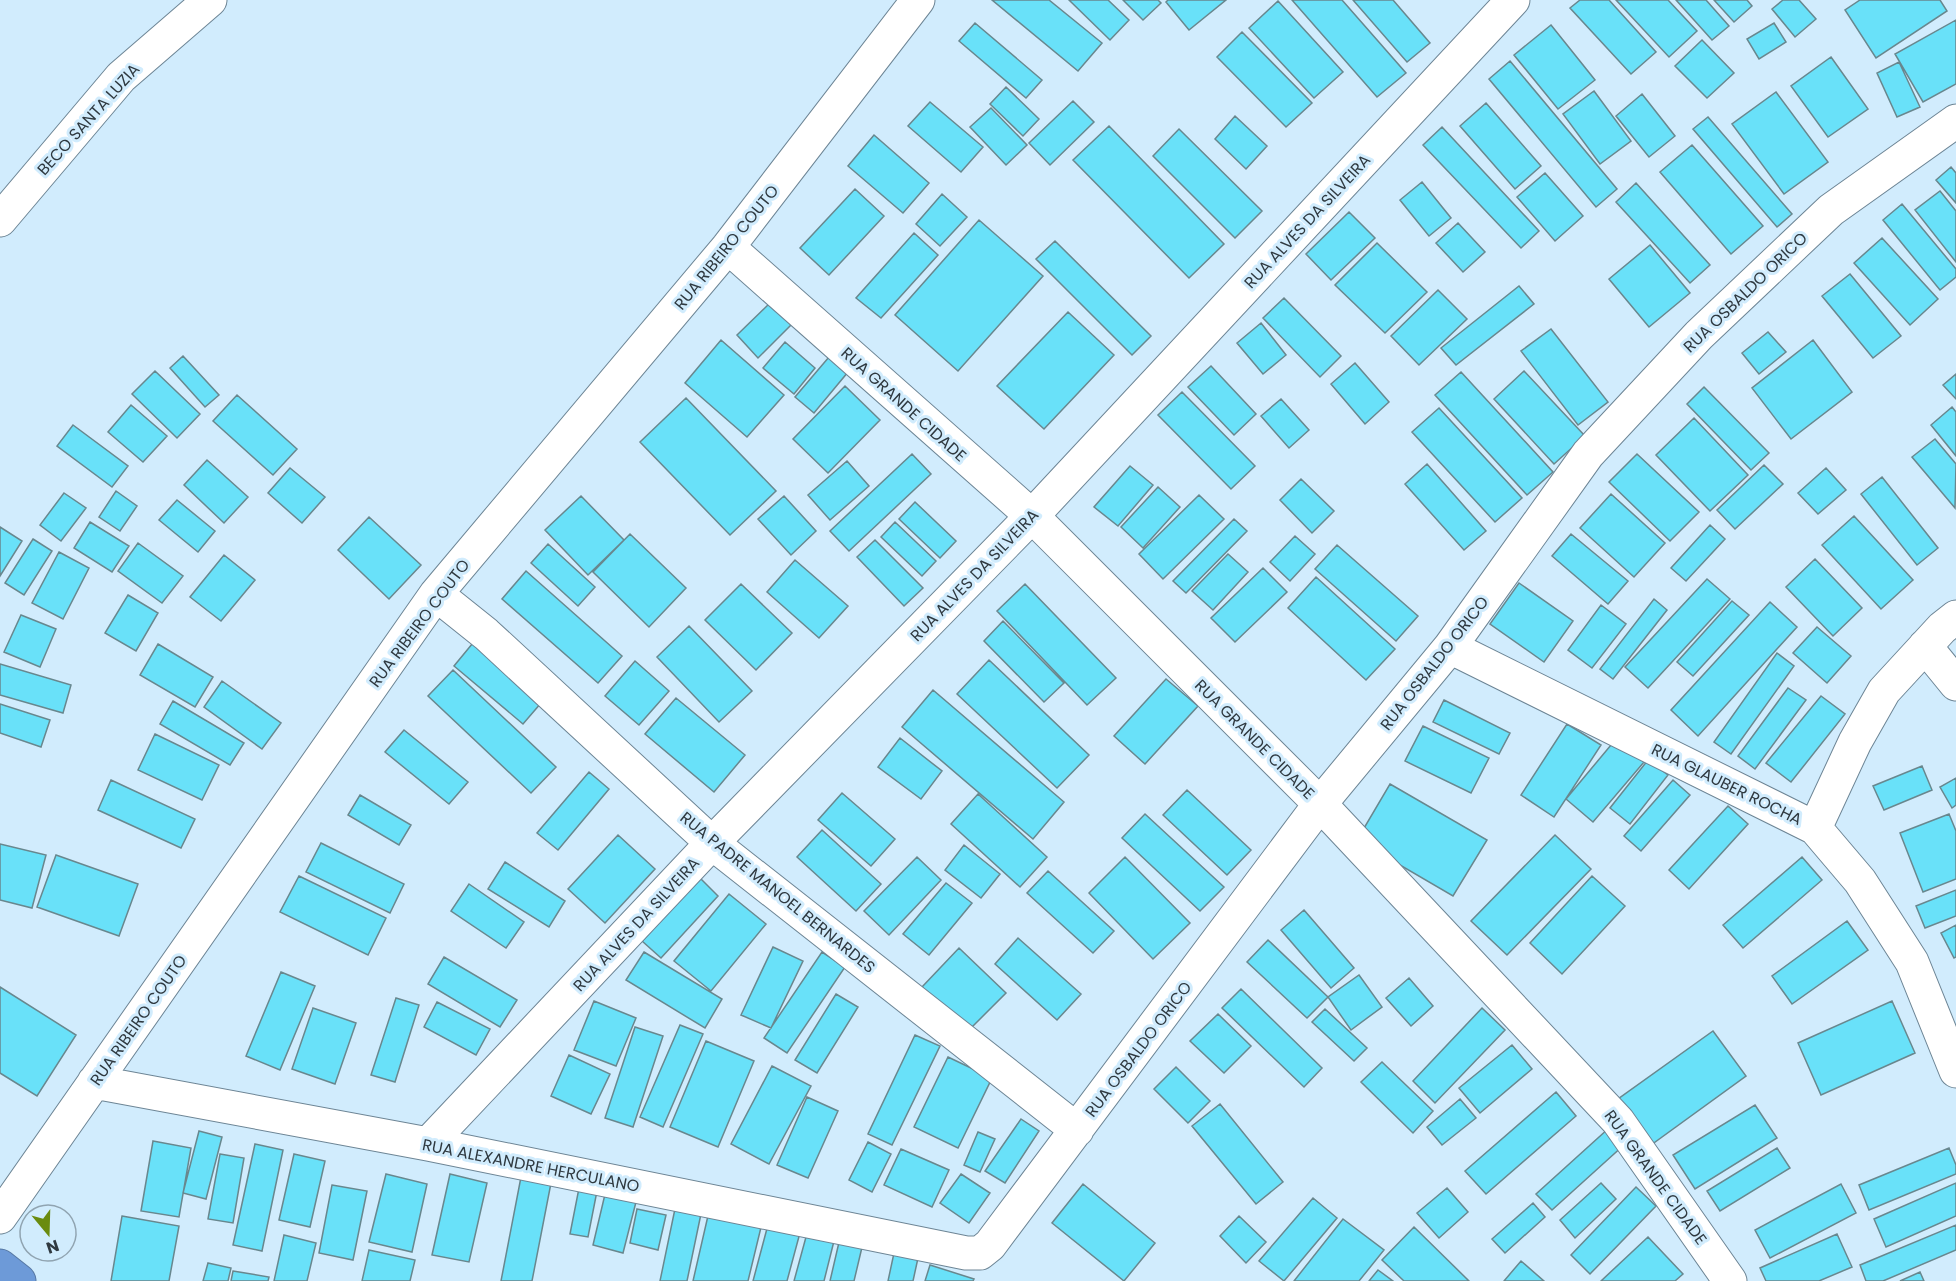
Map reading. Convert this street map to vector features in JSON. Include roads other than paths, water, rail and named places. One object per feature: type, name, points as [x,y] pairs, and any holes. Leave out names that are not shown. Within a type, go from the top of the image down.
[{"type":"highway","points":[[0,1266],[19,1281]]},
{"type":"street","name":"BECO SANTA LUZIA","points":[[0,220],[121,77],[210,0]]},
{"type":"street","name":"RUA RIBEIRO COUTO","points":[[0,1216],[436,594],[728,247],[918,0]]},
{"type":"street","name":"RUA ALVES DA SILVEIRA","points":[[428,1144],[712,843],[1032,516],[1513,0]]},
{"type":"street","name":"RUA OSBALDO ORICO","points":[[966,1253],[980,1253],[990,1245],[1320,804],[1450,647],[1588,454],[1700,335],[1831,210],[1956,121]]},
{"type":"street","name":"RUA GRANDE CIDADE","points":[[728,247],[1032,516],[1320,804],[1618,1121],[1731,1281]]},
{"type":"street","name":"RUA PADRE MANOEL BERNARDES","points":[[436,594],[486,634],[712,843],[1077,1130]]},
{"type":"street","points":[[1815,828],[1855,742],[1884,691],[1942,628],[1956,617]]},
{"type":"street","points":[[1925,646],[1956,684]]},
{"type":"street","name":"RUA GLAUBER ROCHA","points":[[1450,647],[1815,828],[1860,881],[1912,962],[1956,1071]]},
{"type":"street","name":"RUA ALEXANDRE HERCULANO","points":[[94,1082],[428,1144],[966,1253]]}]
